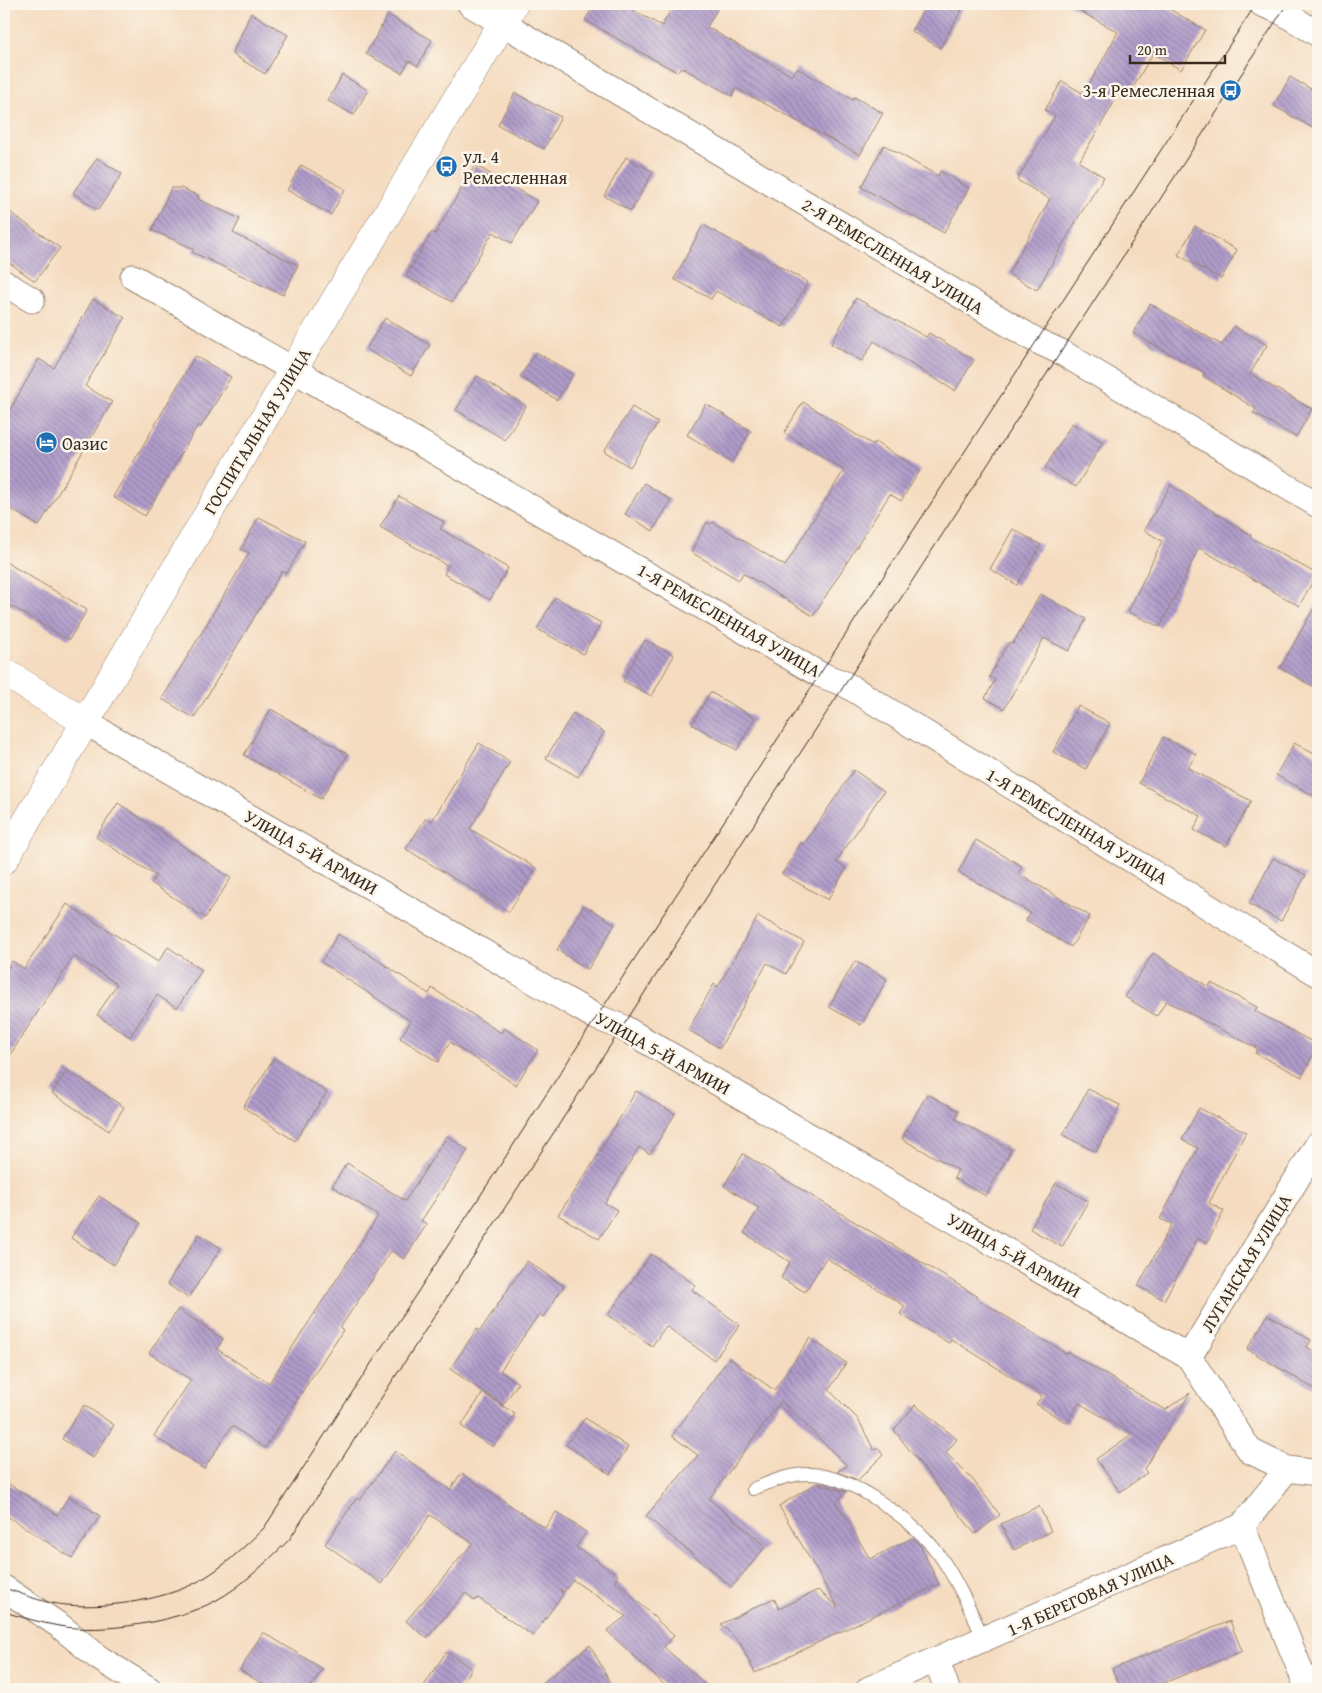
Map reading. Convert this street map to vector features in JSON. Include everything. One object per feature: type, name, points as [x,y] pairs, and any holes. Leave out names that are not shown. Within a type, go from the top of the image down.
[{"type":"main road","name":"ГОСПИТАЛЬНАЯ УЛИЦА","points":[[4,860],[294,368],[508,14]]},
{"type":"main road","name":"УЛИЦА 5-Й АРМИИ","points":[[4,672],[86,722]]},
{"type":"street","name":"2-Я РЕМЕСЛЕННАЯ УЛИЦА","points":[[470,4],[508,14],[1037,341],[1061,352],[1318,505]]},
{"type":"street","points":[[1262,4],[1282,12],[1318,34]]},
{"type":"street","name":"1-Я РЕМЕСЛЕННАЯ УЛИЦА","points":[[133,276],[819,674],[845,684],[1318,974]]},
{"type":"street","points":[[4,283],[32,300]]},
{"type":"street","name":"УЛИЦА 5-Й АРМИИ","points":[[86,722],[596,1017],[622,1027],[1189,1357],[1250,1451],[1287,1469],[1318,1473]]},
{"type":"street","name":"ЛУГАНСКАЯ УЛИЦА","points":[[1189,1357],[1318,1144]]},
{"type":"street","name":"1-Я БЕРЕГОВАЯ УЛИЦА","points":[[870,1689],[938,1661],[1242,1526],[1287,1469]]},
{"type":"street","points":[[1242,1526],[1308,1689]]},
{"type":"street","points":[[4,1588],[60,1626],[99,1658],[149,1689]]},
{"type":"street","points":[[938,1661],[947,1689]]},
{"type":"lane","points":[[752,1489],[785,1477],[810,1474],[832,1477],[871,1495],[912,1527],[939,1554],[966,1598],[984,1640]]},
{"type":"building","points":[[595,4],[622,4],[662,26],[674,4],[720,4],[707,27],[792,76],[797,68],[853,100],[854,97],[883,113],[860,155],[736,88],[732,96],[681,67],[677,72],[642,53],[585,20]]},
{"type":"building","points":[[927,4],[965,4],[940,48],[911,31]]},
{"type":"building","points":[[1067,4],[1161,4],[1205,30],[1181,70],[1153,53],[1131,91],[1123,87],[1079,162],[1104,177],[1079,216],[1037,290],[1008,274],[1050,199],[1017,180],[1055,116],[1045,110],[1062,81],[1084,94],[1118,32]]},
{"type":"building","points":[[251,13],[288,35],[265,74],[232,54]]},
{"type":"building","points":[[388,15],[432,40],[418,66],[409,61],[402,73],[366,54]]},
{"type":"building","points":[[342,75],[368,90],[354,115],[328,101]]},
{"type":"building","points":[[1290,77],[1318,93],[1318,131],[1274,106]]},
{"type":"building","points":[[515,93],[561,117],[544,149],[498,125]]},
{"type":"building","points":[[884,145],[938,176],[940,171],[969,188],[944,233],[861,187]]},
{"type":"building","points":[[626,157],[653,172],[631,211],[604,196]]},
{"type":"building","points":[[97,158],[122,174],[98,210],[73,193]]},
{"type":"building","points":[[301,165],[345,189],[331,215],[287,190]]},
{"type":"building","points":[[475,165],[537,201],[512,243],[493,232],[452,302],[406,276],[432,232],[435,234]]},
{"type":"building","points":[[171,188],[181,188],[199,196],[198,199],[240,219],[233,233],[298,265],[283,295],[192,252],[194,249],[152,230]]},
{"type":"building","points":[[4,208],[60,248],[35,281],[4,259]]},
{"type":"building","points":[[703,225],[808,282],[783,327],[716,291],[711,299],[674,279]]},
{"type":"building","points":[[1195,226],[1237,250],[1221,279],[1178,255]]},
{"type":"building","points":[[856,298],[926,337],[929,333],[974,360],[955,391],[874,341],[862,361],[831,344]]},
{"type":"building","name":"Оазис","points":[[93,299],[125,318],[85,386],[112,402],[39,526],[4,505],[4,420],[39,359],[54,368]]},
{"type":"building","points":[[1150,304],[1222,345],[1234,326],[1267,345],[1250,374],[1312,409],[1296,437],[1253,413],[1256,409],[1203,376],[1205,373],[1133,333]]},
{"type":"building","points":[[385,318],[430,345],[411,376],[366,349]]},
{"type":"building","points":[[536,352],[573,374],[557,400],[520,377]]},
{"type":"building","points":[[195,356],[231,377],[201,427],[198,425],[145,516],[113,497]]},
{"type":"building","points":[[477,376],[526,406],[505,440],[456,410]]},
{"type":"building","points":[[803,402],[873,445],[875,442],[920,470],[901,501],[890,494],[813,616],[743,573],[739,580],[691,552],[707,522],[711,524],[713,522],[785,566],[844,470],[784,433]]},
{"type":"building","points":[[706,404],[751,431],[732,462],[687,435]]},
{"type":"building","points":[[632,407],[658,423],[630,467],[604,451]]},
{"type":"building","points":[[1072,423],[1103,442],[1076,487],[1045,468]]},
{"type":"building","points":[[644,483],[671,500],[653,531],[625,514]]},
{"type":"building","points":[[1171,485],[1251,535],[1250,537],[1317,574],[1299,606],[1199,548],[1160,627],[1128,612],[1162,541],[1144,530]]},
{"type":"building","points":[[399,496],[444,522],[440,529],[508,568],[490,600],[444,574],[448,566],[380,527]]},
{"type":"building","points":[[259,517],[305,541],[287,573],[282,571],[194,718],[162,699],[249,553],[241,549]]},
{"type":"building","points":[[1013,529],[1041,545],[1017,585],[990,569]]},
{"type":"building","points":[[4,561],[87,610],[69,640],[4,602]]},
{"type":"building","points":[[1040,594],[1086,619],[1069,651],[1044,638],[1004,709],[985,698],[995,680],[989,677],[1009,642],[1013,644]]},
{"type":"building","points":[[555,597],[601,623],[583,654],[537,629]]},
{"type":"building","points":[[1318,601],[1318,689],[1280,668]]},
{"type":"building","points":[[645,640],[674,655],[652,696],[623,681]]},
{"type":"building","points":[[710,692],[755,718],[737,750],[692,724]]},
{"type":"building","points":[[1078,706],[1110,723],[1086,769],[1053,752]]},
{"type":"building","points":[[271,709],[348,754],[321,799],[244,755]]},
{"type":"building","points":[[573,713],[604,732],[578,777],[546,758]]},
{"type":"building","points":[[1163,737],[1196,754],[1188,768],[1251,801],[1226,846],[1194,830],[1201,816],[1139,783]]},
{"type":"building","points":[[479,743],[510,762],[470,829],[536,868],[509,912],[406,849],[426,818],[432,821]]},
{"type":"building","points":[[1294,743],[1318,756],[1318,798],[1276,775]]},
{"type":"building","points":[[854,770],[884,791],[836,862],[846,868],[828,900],[782,874],[801,843],[804,844]]},
{"type":"building","points":[[118,803],[231,878],[205,918],[151,883],[156,876],[96,837]]},
{"type":"building","points":[[976,840],[1022,866],[1018,873],[1090,916],[1071,947],[1026,920],[1031,913],[958,872]]},
{"type":"building","points":[[1273,858],[1306,875],[1281,921],[1249,904]]},
{"type":"building","points":[[67,904],[158,962],[168,947],[202,970],[177,1008],[157,995],[130,1037],[97,1015],[117,984],[74,956],[4,1064],[4,974],[12,961],[24,969]]},
{"type":"building","points":[[584,905],[615,924],[588,969],[557,950]]},
{"type":"building","points":[[758,916],[804,942],[786,974],[767,963],[720,1048],[688,1030],[714,984],[718,987]]},
{"type":"building","points":[[338,934],[429,994],[432,988],[501,1033],[504,1028],[538,1050],[516,1085],[450,1042],[438,1062],[400,1038],[411,1021],[321,962]]},
{"type":"building","points":[[1153,953],[1209,987],[1211,983],[1257,1007],[1255,1011],[1318,1045],[1302,1077],[1255,1053],[1258,1049],[1166,1001],[1157,1016],[1125,997]]},
{"type":"building","points":[[855,961],[887,979],[861,1025],[829,1007]]},
{"type":"building","points":[[274,1058],[327,1092],[295,1141],[243,1107]]},
{"type":"building","points":[[67,1070],[124,1107],[109,1131],[52,1093]]},
{"type":"building","points":[[1088,1089],[1120,1105],[1096,1152],[1063,1135]]},
{"type":"building","points":[[636,1091],[675,1114],[650,1154],[639,1147],[605,1203],[617,1210],[599,1239],[558,1215],[593,1163]]},
{"type":"building","points":[[927,1094],[959,1111],[955,1119],[1011,1150],[986,1196],[954,1178],[958,1170],[902,1139]]},
{"type":"building","points":[[1199,1108],[1246,1132],[1209,1203],[1224,1211],[1207,1243],[1198,1238],[1164,1300],[1138,1286],[1172,1224],[1160,1219],[1198,1148],[1182,1140]]},
{"type":"building","points":[[447,1136],[468,1150],[421,1221],[427,1224],[404,1259],[391,1251],[340,1328],[343,1330],[265,1448],[232,1426],[204,1469],[154,1436],[191,1380],[149,1353],[178,1309],[223,1339],[217,1349],[269,1383],[378,1216],[332,1186],[347,1163],[405,1201]]},
{"type":"building","points":[[743,1154],[977,1296],[976,1298],[1067,1354],[1068,1352],[1165,1410],[1190,1393],[1144,1469],[1147,1473],[1120,1492],[1096,1459],[1132,1434],[1079,1403],[1067,1423],[1036,1404],[1042,1396],[951,1339],[949,1343],[900,1314],[905,1306],[826,1258],[805,1292],[781,1278],[790,1262],[744,1233],[759,1208],[724,1186]]},
{"type":"building","points":[[1056,1183],[1088,1201],[1062,1247],[1030,1229]]},
{"type":"building","points":[[99,1196],[141,1223],[114,1265],[71,1238]]},
{"type":"building","points":[[199,1234],[221,1248],[188,1298],[167,1284]]},
{"type":"building","points":[[651,1254],[695,1285],[692,1290],[740,1325],[714,1360],[666,1326],[652,1346],[608,1315]]},
{"type":"building","points":[[527,1261],[564,1286],[543,1317],[539,1314],[500,1371],[518,1383],[503,1405],[450,1369],[477,1329],[480,1331]]},
{"type":"building","points":[[1268,1315],[1311,1340],[1307,1347],[1318,1354],[1318,1391],[1247,1349]]},
{"type":"building","points":[[810,1338],[846,1363],[829,1390],[858,1419],[874,1450],[878,1448],[883,1455],[858,1480],[837,1472],[847,1466],[781,1401],[709,1499],[766,1546],[732,1587],[646,1516],[698,1455],[672,1436],[729,1358],[774,1390]]},
{"type":"building","points":[[483,1393],[515,1414],[493,1447],[461,1426]]},
{"type":"building","points":[[84,1405],[114,1425],[93,1458],[62,1439]]},
{"type":"building","points":[[915,1405],[957,1439],[946,1453],[972,1479],[1000,1515],[975,1534],[894,1430]]},
{"type":"building","points":[[585,1418],[628,1447],[610,1474],[566,1445]]},
{"type":"building","points":[[395,1451],[450,1490],[461,1473],[545,1528],[556,1512],[586,1532],[576,1547],[618,1575],[615,1580],[674,1636],[664,1647],[710,1689],[669,1689],[607,1631],[626,1616],[573,1580],[564,1592],[560,1589],[563,1594],[533,1636],[478,1598],[475,1601],[465,1593],[427,1638],[406,1621],[473,1543],[430,1515],[382,1584],[325,1544],[357,1498],[360,1500]]},
{"type":"building","points":[[4,1481],[57,1515],[69,1496],[100,1516],[72,1558],[4,1514]]},
{"type":"building","points":[[817,1483],[846,1492],[836,1502],[870,1559],[912,1538],[920,1545],[939,1584],[755,1673],[740,1643],[721,1624],[774,1598],[779,1609],[818,1590],[838,1607],[779,1506]]},
{"type":"building","points":[[1039,1506],[1051,1531],[1014,1550],[1001,1524]]},
{"type":"building","points":[[1230,1621],[1242,1651],[1164,1683],[1166,1689],[1121,1689],[1112,1669]]},
{"type":"building","points":[[263,1632],[323,1669],[309,1689],[271,1689],[240,1670]]},
{"type":"building","points":[[590,1645],[614,1689],[535,1689]]},
{"type":"building","points":[[446,1652],[472,1669],[458,1689],[422,1689]]},
{"type":"tram line","points":[[4,1588],[44,1601],[74,1606],[111,1605],[149,1599],[168,1594],[199,1581],[233,1556],[264,1528],[1256,4]]},
{"type":"tram line","points":[[4,1612],[45,1623],[77,1628],[117,1627],[180,1615],[225,1595],[254,1573],[289,1540],[1287,4]]},
{"type":"place","name":"3-я Ремесленная","points":[[1231,90]]},
{"type":"place","name":"ул. 4 Ремесленная","points":[[447,166]]},
{"type":"place","name":"Оазис","points":[[46,443]]}]
